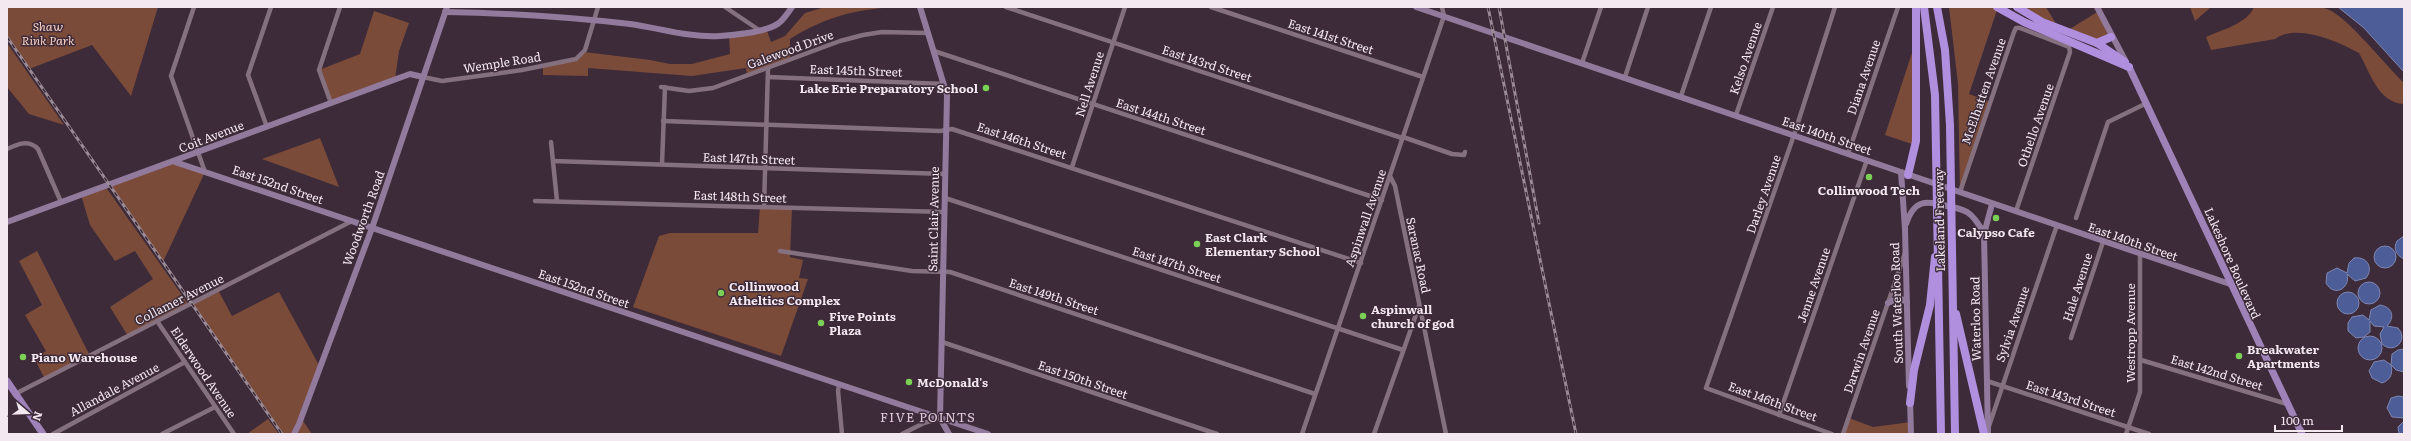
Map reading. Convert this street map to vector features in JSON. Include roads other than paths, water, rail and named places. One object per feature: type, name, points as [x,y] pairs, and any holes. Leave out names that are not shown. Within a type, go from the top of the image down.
[{"type":"highway","points":[[1905,173],[1916,141],[1916,7]]},
{"type":"highway","name":"Lakeland Freeway","points":[[1924,7],[1935,95],[1941,434]]},
{"type":"highway","name":"Lakeland Freeway","points":[[1937,7],[1947,78],[1955,434]]},
{"type":"highway","points":[[1997,7],[2024,22],[2129,67]]},
{"type":"highway","points":[[2016,7],[2042,22],[2097,43],[2121,58],[2129,67]]},
{"type":"highway","points":[[2097,43],[2112,39]]},
{"type":"highway","points":[[1910,403],[1914,370],[1930,305],[1938,216]]},
{"type":"highway","points":[[1952,297],[1987,433]]},
{"type":"main road","name":"Lakeshore Boulevard","points":[[2129,67],[2302,434]]},
{"type":"main road","points":[[7,381],[11,391],[43,434]]},
{"type":"street","points":[[194,7],[171,76],[205,172]]},
{"type":"street","points":[[267,127],[248,75],[271,7]]},
{"type":"street","points":[[331,102],[319,70],[340,7]]},
{"type":"street","points":[[593,20],[598,7]]},
{"type":"street","points":[[726,7],[759,30]]},
{"type":"street","points":[[446,10],[593,20],[652,27],[698,36],[720,36],[759,30],[777,24],[792,7]]},
{"type":"street","name":"Saint Clair Avenue","points":[[920,7],[947,95],[940,418]]},
{"type":"street","name":"East 143rd Street","points":[[1006,7],[1452,154],[1464,155],[1465,152]]},
{"type":"street","name":"Nell Avenue","points":[[1072,167],[1125,7]]},
{"type":"street","name":"East 141st Street","points":[[1211,7],[1423,77]]},
{"type":"street","name":"East 140th Street","points":[[1416,7],[1681,96],[2140,255],[2230,284]]},
{"type":"street","points":[[1442,7],[1444,16]]},
{"type":"street","points":[[1582,63],[1601,7]]},
{"type":"street","points":[[1625,77],[1648,7]]},
{"type":"street","points":[[1681,96],[1710,7]]},
{"type":"street","name":"Kelso Avenue","points":[[1736,115],[1773,7]]},
{"type":"street","name":"Darley Avenue","points":[[1706,388],[1794,135],[1835,7]]},
{"type":"street","name":"Diana Avenue","points":[[1848,154],[1898,7]]},
{"type":"street","points":[[2097,7],[2112,39],[2129,67]]},
{"type":"street","name":"Woodworth Road","points":[[294,434],[372,228],[446,10]]},
{"type":"street","name":"Aspinwall Avenue","points":[[1302,434],[1444,16]]},
{"type":"street","name":"Wemple Road","points":[[423,77],[442,81],[522,70],[576,59],[582,55],[593,20]]},
{"type":"street","name":"McElhatten Avenue","points":[[1960,192],[2016,28],[2069,47]]},
{"type":"street","name":"Galewood Drive","points":[[663,121],[663,87],[702,90],[863,35],[882,32],[928,33]]},
{"type":"street","name":"Othello Avenue","points":[[2016,211],[2070,52],[2069,47]]},
{"type":"street","name":"East 144th Street","points":[[934,51],[1382,200]]},
{"type":"street","points":[[764,207],[768,68]]},
{"type":"street","name":"Coit Avenue","points":[[7,222],[175,162],[331,102],[410,74],[423,77]]},
{"type":"street","name":"East 145th Street","points":[[768,77],[944,84]]},
{"type":"street","points":[[2076,218],[2108,122],[2146,101]]},
{"type":"street","points":[[662,164],[663,121]]},
{"type":"street","name":"East 146th Street","points":[[663,121],[766,126],[939,131],[946,129],[975,134],[1360,263]]},
{"type":"street","points":[[552,142],[557,201]]},
{"type":"street","points":[[7,149],[18,144],[32,144],[40,152],[61,202]]},
{"type":"street","name":"Jenne Avenue","points":[[1779,415],[1867,160]]},
{"type":"street","name":"East 147th Street","points":[[553,161],[945,174]]},
{"type":"street","name":"East 152nd Street","points":[[175,162],[988,434]]},
{"type":"street","name":"South Waterloo Road","points":[[1905,173],[1905,251],[1911,434]]},
{"type":"street","name":"Saranac Road","points":[[1390,176],[1395,186],[1446,434]]},
{"type":"street","name":"East 147th Street","points":[[945,198],[1403,350]]},
{"type":"street","name":"East 148th Street","points":[[535,201],[945,212]]},
{"type":"street","points":[[1905,229],[1910,213],[1915,206],[1931,202],[1968,212],[1979,224],[1984,234]]},
{"type":"street","name":"Waterloo Road","points":[[1987,433],[1984,234],[1992,204]]},
{"type":"street","name":"Collamer Avenue","points":[[11,391],[157,321],[352,221]]},
{"type":"street","name":"Sylvia Avenue","points":[[1987,433],[2001,386],[2057,226]]},
{"type":"street","name":"Hale Avenue","points":[[2071,338],[2103,242]]},
{"type":"street","name":"East 149th Street","points":[[780,251],[912,271],[950,272],[1315,394]]},
{"type":"street","name":"Darwin Avenue","points":[[1844,434],[1905,251]]},
{"type":"street","name":"Westropp Avenue","points":[[2126,434],[2140,392],[2140,255]]},
{"type":"street","points":[[1888,303],[1899,298],[1907,302]]},
{"type":"street","points":[[1374,434],[1419,304]]},
{"type":"street","name":"Elderwood Avenue","points":[[157,321],[234,434]]},
{"type":"street","name":"East 150th Street","points":[[942,342],[1217,434]]},
{"type":"street","name":"East 142nd Street","points":[[2141,360],[2287,404]]},
{"type":"street","name":"Allandale Avenue","points":[[53,434],[185,362]]},
{"type":"street","name":"East 143rd Street","points":[[1987,381],[2149,434]]},
{"type":"street","points":[[839,385],[838,391],[842,434]]},
{"type":"street","name":"East 146th Street","points":[[1706,388],[1832,434]]},
{"type":"street","points":[[162,434],[215,407]]},
{"type":"street","points":[[902,434],[924,423],[940,418],[949,434]]},
{"type":"water","points":[[2338,7],[2404,7],[2404,72],[2364,28]]},
{"type":"water","points":[[2404,236],[2404,259],[2397,254],[2395,247],[2397,241]]},
{"type":"water","points":[[2381,246],[2389,246],[2396,253],[2396,261],[2389,268],[2381,268],[2374,261],[2374,253]]},
{"type":"water","points":[[2354,258],[2362,259],[2368,264],[2369,270],[2366,278],[2355,281],[2347,274],[2348,279],[2344,287],[2333,290],[2329,287],[2326,283],[2327,273],[2337,268],[2347,273],[2349,263]]},
{"type":"water","points":[[2365,282],[2373,282],[2380,289],[2380,297],[2373,304],[2365,304],[2358,297],[2358,289]]},
{"type":"water","points":[[2344,292],[2352,292],[2359,299],[2359,307],[2352,314],[2344,314],[2337,307],[2337,299]]},
{"type":"water","points":[[2380,305],[2388,308],[2392,316],[2390,323],[2387,326],[2398,328],[2401,333],[2401,341],[2399,345],[2395,347],[2391,348],[2382,344],[2380,334],[2384,327],[2374,326],[2370,321],[2370,332],[2364,337],[2356,338],[2348,331],[2348,323],[2352,317],[2363,315],[2369,320],[2371,310]]},
{"type":"water","points":[[2370,336],[2378,340],[2382,348],[2378,356],[2370,360],[2362,356],[2358,348],[2362,340]]},
{"type":"water","points":[[2404,349],[2404,372],[2396,370],[2391,365],[2392,354],[2398,350]]},
{"type":"water","points":[[2384,360],[2391,365],[2392,371],[2387,380],[2382,383],[2372,378],[2369,371],[2374,362]]},
{"type":"water","points":[[2398,396],[2404,397],[2404,418],[2392,417],[2387,408],[2391,398]]},
{"type":"water","points":[[2404,421],[2404,434],[2399,434],[2398,427]]},
{"type":"railway","points":[[1488,7],[1576,434]]},
{"type":"railway","points":[[1499,7],[1539,223]]},
{"type":"railway","points":[[7,37],[282,434]]},
{"type":"place","name":"Lake Erie Preparatory School","points":[[986,88]]},
{"type":"place","name":"Collinwood Tech","points":[[1869,177]]},
{"type":"place","name":"Calypso Cafe","points":[[1996,218]]},
{"type":"place","name":"East Clark Elementary School","points":[[1197,244]]},
{"type":"place","name":"Collinwood Atheltics Complex","points":[[721,293]]},
{"type":"place","name":"Aspinwall church of god","points":[[1363,316]]},
{"type":"place","name":"Five Points Plaza","points":[[821,323]]},
{"type":"place","name":"Breakwater Apartments","points":[[2239,356]]},
{"type":"place","name":"Piano Warehouse","points":[[23,357]]},
{"type":"place","name":"McDonald's","points":[[909,382]]},
{"type":"district","name":"FIVE POINTS","points":[[928,416]]},
{"type":"park label","name":"Shaw Rink Park","points":[[48,33]]}]
